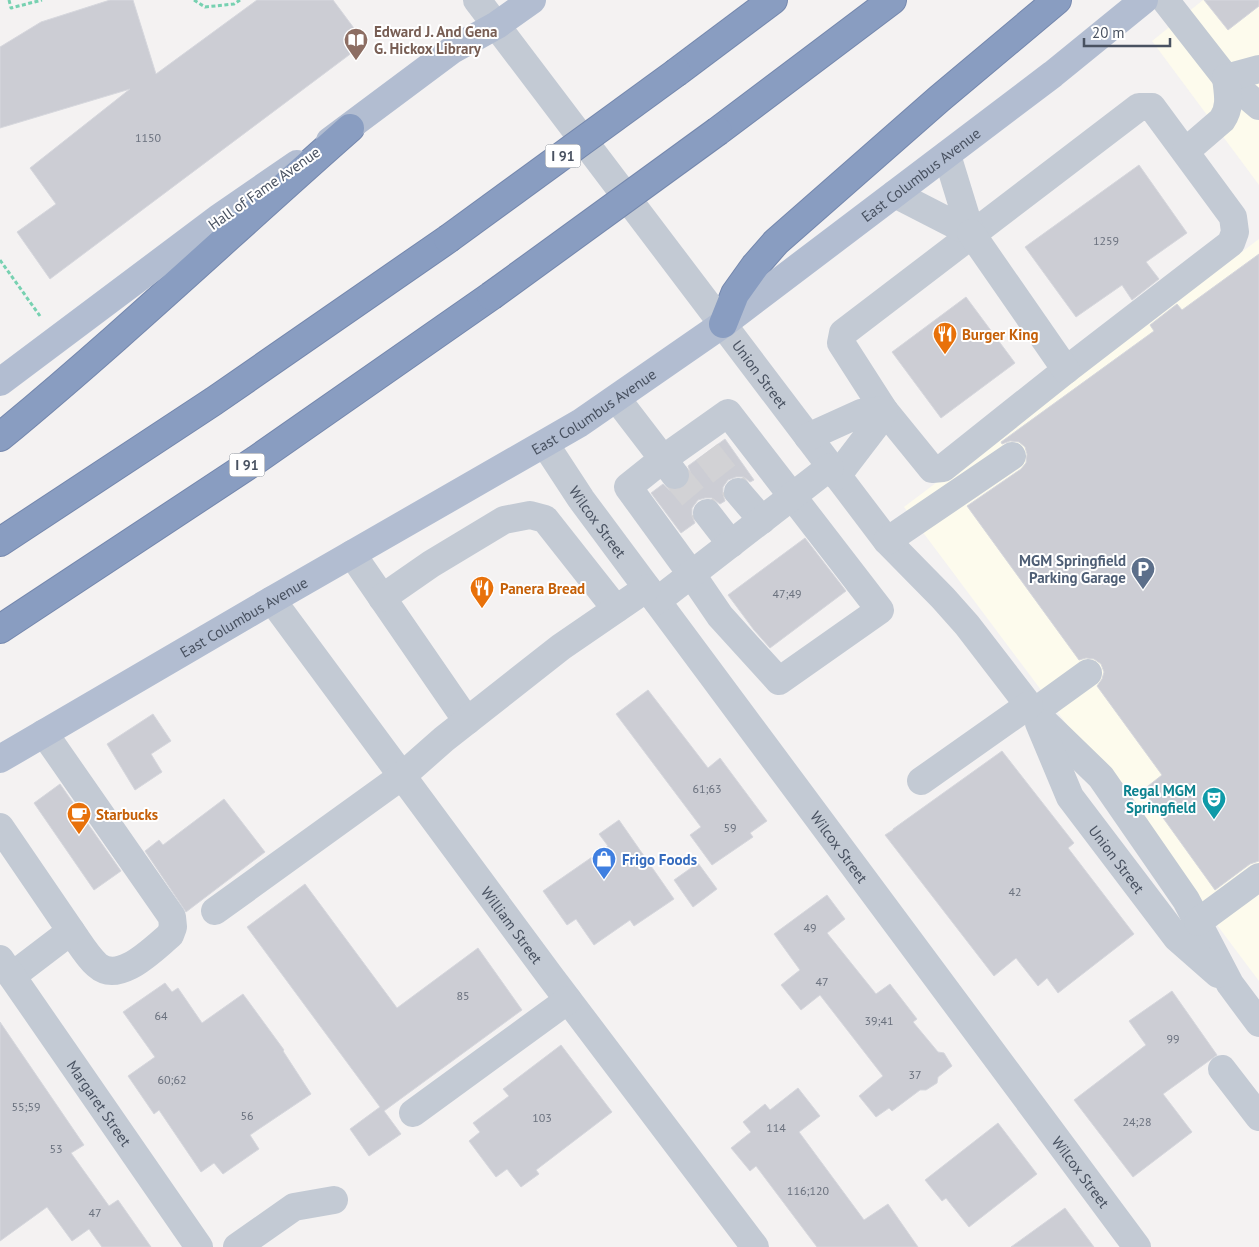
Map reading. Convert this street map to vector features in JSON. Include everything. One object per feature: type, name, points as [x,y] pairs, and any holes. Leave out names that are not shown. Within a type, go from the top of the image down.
[{"type":"highway","name":"I 91","points":[[0,542],[191,416],[448,239],[773,0]]},
{"type":"highway","name":"I 91","points":[[0,629],[256,460],[491,296],[718,131],[892,0]]},
{"type":"highway","points":[[723,324],[735,294],[755,266],[776,242],[939,99],[1057,0]]},
{"type":"highway","points":[[0,437],[143,315],[214,248],[350,128]]},
{"type":"main road","name":"Hall of Fame Avenue","points":[[0,382],[220,217],[350,128],[452,50],[497,24],[532,0]]},
{"type":"main road","name":"East Columbus Avenue","points":[[0,759],[272,600],[545,444],[617,399],[723,324],[947,155],[1053,74],[1144,0]]},
{"type":"street","name":"Union Street","points":[[477,0],[887,541],[961,618],[1031,709],[1101,777],[1186,900],[1230,984],[1259,1023]]},
{"type":"street","points":[[1165,0],[1226,78],[1259,106]]},
{"type":"street","points":[[1226,78],[1259,69]]},
{"type":"street","points":[[1186,151],[1222,120],[1226,114],[1229,100],[1226,78]]},
{"type":"street","points":[[1138,107],[1152,107],[1186,151],[1233,217],[1236,232],[1231,243],[1066,370],[943,468],[932,469],[884,410],[841,343],[843,332],[1138,107]]},
{"type":"street","points":[[947,155],[971,233],[1066,370]]},
{"type":"street","points":[[895,194],[971,233]]},
{"type":"street","points":[[617,399],[669,467]]},
{"type":"street","points":[[808,437],[861,413],[884,410]]},
{"type":"street","points":[[214,911],[402,776],[444,739],[561,647],[616,609],[692,575],[794,496],[833,472],[876,425],[884,410]]},
{"type":"street","points":[[728,413],[794,496],[880,610],[779,681],[720,616],[628,487],[669,467],[700,445],[728,413]]},
{"type":"street","name":"Wilcox Street","points":[[545,444],[581,499],[1137,1247]]},
{"type":"street","points":[[887,541],[1012,456]]},
{"type":"street","points":[[738,492],[762,520]]},
{"type":"street","points":[[708,514],[731,544]]},
{"type":"street","points":[[382,598],[431,564],[504,520],[530,515],[544,519],[616,609]]},
{"type":"street","points":[[352,554],[467,721]]},
{"type":"street","name":"William Street","points":[[272,600],[568,1000],[755,1247]]},
{"type":"street","points":[[921,782],[1088,673]]},
{"type":"street","name":"Union Street","points":[[1031,709],[1070,797],[1177,938],[1230,984]]},
{"type":"street","points":[[0,827],[96,965],[103,970],[115,972],[127,968],[170,935],[173,927],[172,917],[44,733]]},
{"type":"street","points":[[1198,922],[1259,877]]},
{"type":"street","points":[[6,967],[71,930]]},
{"type":"street","name":"Margaret Street","points":[[6,967],[199,1247]]},
{"type":"street","points":[[413,1112],[568,1000]]},
{"type":"street","points":[[1222,1069],[1259,1117]]},
{"type":"street","points":[[237,1247],[294,1207],[334,1200]]},
{"type":"path","points":[[9,0],[11,8],[42,0]]},
{"type":"path","points":[[194,0],[205,7],[234,4],[240,0]]},
{"type":"path","points":[[0,260],[57,340]]},
{"type":"shaded area","points":[[1203,0],[1259,0],[1259,185],[1152,41]]},
{"type":"shaded area","name":"MGM Springfield Parking Garage","points":[[1259,239],[1259,981],[904,507]]},
{"type":"building","points":[[110,0],[133,0],[156,74],[257,0],[333,0],[365,43],[50,279],[17,232],[56,204],[30,168],[130,89],[0,128],[0,47],[41,22]]},
{"type":"building","points":[[1204,0],[1259,0],[1259,6],[1228,30]]},
{"type":"building","points":[[1139,165],[1187,233],[1146,262],[1159,279],[1132,300],[1122,285],[1076,317],[1025,247]]},
{"type":"building","name":"MGM Springfield Parking Garage","points":[[1259,254],[1259,861],[1250,864],[1215,890],[1143,790],[1162,775],[1097,686],[1104,672],[1101,664],[1094,659],[1086,658],[1079,660],[967,506],[1021,469],[1026,463],[1027,454],[1025,447],[1019,442],[1010,441],[1002,444],[1001,442],[1154,331],[1150,325],[1177,304],[1182,310]]},
{"type":"building","points":[[966,297],[1015,363],[941,418],[892,352]]},
{"type":"building","points":[[725,439],[754,480],[750,482],[744,477],[736,477],[728,480],[723,487],[725,501],[720,504],[712,498],[698,500],[692,508],[692,516],[695,523],[681,533],[651,493],[663,484],[669,490],[676,491],[684,488],[690,481],[691,474],[688,466]]},
{"type":"building","points":[[805,538],[846,591],[770,648],[728,595]]},
{"type":"building","points":[[648,690],[708,768],[720,758],[767,821],[750,833],[753,837],[712,865],[690,835],[701,827],[616,714]]},
{"type":"building","points":[[153,714],[171,741],[151,754],[162,772],[135,790],[107,744]]},
{"type":"building","points":[[1002,751],[1074,843],[1068,848],[1134,934],[1058,993],[1047,978],[1038,986],[1016,958],[994,976],[885,835]]},
{"type":"building","name":"Starbucks","points":[[60,784],[121,871],[94,890],[34,803]]},
{"type":"building","points":[[224,799],[265,852],[186,912],[145,851],[159,840],[163,845]]},
{"type":"building","name":"Frigo Foods","points":[[619,820],[674,899],[634,926],[630,920],[594,945],[576,919],[567,925],[543,891],[608,846],[599,834]]},
{"type":"building","points":[[698,863],[717,889],[693,907],[674,880]]},
{"type":"building","points":[[305,884],[397,1008],[478,948],[522,1010],[384,1111],[401,1134],[369,1156],[350,1129],[380,1107],[247,927]]},
{"type":"building","points":[[827,895],[845,919],[827,933],[876,994],[890,984],[917,1019],[913,1022],[938,1052],[944,1053],[952,1066],[938,1077],[937,1083],[926,1090],[920,1090],[892,1111],[889,1108],[876,1117],[859,1096],[883,1076],[820,995],[801,1010],[781,985],[800,970],[774,934]]},
{"type":"building","points":[[165,983],[172,992],[178,988],[202,1023],[243,994],[284,1050],[311,1094],[250,1135],[259,1149],[223,1174],[214,1163],[201,1172],[159,1110],[154,1114],[128,1076],[155,1057],[123,1012]]},
{"type":"building","points":[[1172,991],[1217,1055],[1163,1094],[1192,1132],[1133,1177],[1074,1100],[1146,1045],[1129,1021]]},
{"type":"building","points":[[0,1022],[84,1145],[71,1153],[109,1206],[118,1200],[151,1247],[102,1247],[89,1229],[72,1241],[47,1207],[0,1241]]},
{"type":"building","points":[[561,1045],[612,1112],[536,1170],[539,1174],[521,1187],[507,1169],[496,1177],[469,1141],[480,1132],[473,1123],[509,1096],[503,1089]]},
{"type":"building","points":[[798,1088],[820,1116],[799,1132],[864,1220],[888,1204],[918,1247],[817,1247],[756,1166],[750,1171],[731,1148],[751,1132],[743,1122],[765,1104],[770,1110]]},
{"type":"building","points":[[998,1123],[1037,1174],[969,1227],[946,1198],[942,1201],[925,1180]]},
{"type":"building","points":[[1065,1208],[1094,1247],[1011,1247]]},
{"type":"tunnel","points":[[707,452],[738,492]]},
{"type":"tunnel","points":[[675,475],[707,513]]},
{"type":"place","name":"Edward J. And Gena G. Hickox Library","points":[[356,61]]},
{"type":"place","name":"Burger King","points":[[945,355]]},
{"type":"place","name":"MGM Springfield Parking Garage","points":[[1143,590]]},
{"type":"place","name":"Panera Bread","points":[[482,609]]},
{"type":"place","name":"Regal MGM Springfield","points":[[1214,820]]},
{"type":"place","name":"Starbucks","points":[[79,835]]},
{"type":"place","name":"Frigo Foods","points":[[604,880]]}]
